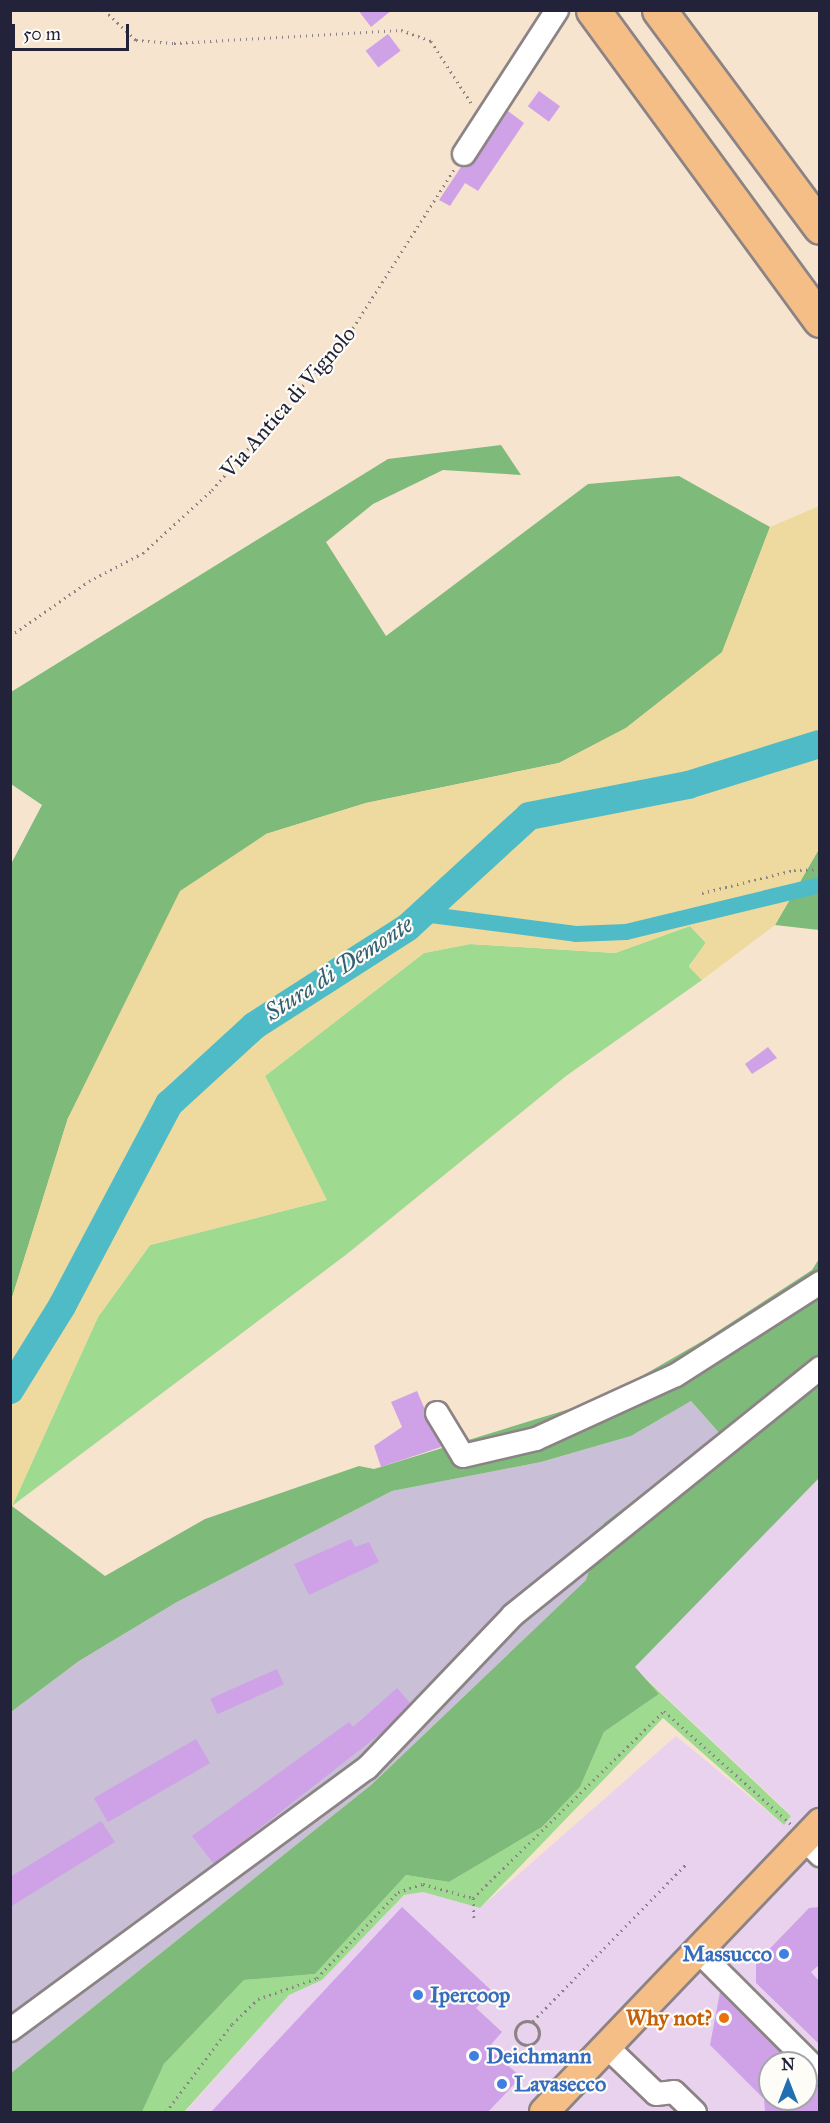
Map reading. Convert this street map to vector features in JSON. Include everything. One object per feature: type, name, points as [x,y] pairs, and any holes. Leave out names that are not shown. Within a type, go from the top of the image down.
[{"type":"highway","points":[[593,10],[819,320]]},
{"type":"highway","points":[[659,10],[819,227]]},
{"type":"main road","points":[[544,2112],[698,1951],[814,1839]]},
{"type":"street","points":[[464,154],[557,10]]},
{"type":"street","points":[[437,1413],[463,1456],[536,1439],[676,1375],[819,1283]]},
{"type":"street","points":[[10,2030],[367,1767],[513,1615],[819,1368]]},
{"type":"street","points":[[698,1951],[819,2073]]},
{"type":"street","points":[[606,2046],[655,2103],[674,2092],[695,2112]]},
{"type":"path","points":[[104,10],[136,40],[164,42],[401,30],[430,41],[484,123]]},
{"type":"path","name":"Via Antica di Vignolo","points":[[10,636],[89,581],[143,553],[212,490],[353,328],[464,154]]},
{"type":"path","points":[[702,893],[794,870],[819,869]]},
{"type":"path","points":[[474,1921],[473,1898],[664,1711],[814,1839]]},
{"type":"path","points":[[533,2021],[538,2041],[532,2046],[521,2041],[514,2027],[533,2021],[688,1862]]},
{"type":"path","points":[[166,2112],[232,2024],[258,1999],[316,1978],[398,1892],[423,1884],[473,1898]]},
{"type":"path","points":[[503,2061],[521,2041]]},
{"type":"shaded area","points":[[691,1401],[721,1435],[604,1523],[586,1580],[371,1785],[11,2073],[11,1712],[79,1661],[177,1602],[392,1491],[541,1462],[631,1436]]},
{"type":"shaded area","points":[[819,1478],[819,2112],[185,2112],[289,1995],[322,1980],[404,1895],[423,1892],[480,1908],[676,1736],[784,1825],[791,1815],[634,1667]]},
{"type":"green space","points":[[501,445],[521,475],[443,470],[373,504],[326,542],[386,636],[588,484],[679,476],[770,527],[722,653],[626,728],[559,763],[366,803],[266,834],[68,1118],[11,1301],[11,864],[42,805],[11,784],[11,692],[388,459]]},
{"type":"green space","points":[[819,849],[819,930],[775,925]]},
{"type":"green space","points":[[690,926],[706,943],[689,966],[702,980],[566,1076],[347,1254],[12,1506],[98,1317],[150,1245],[326,1200],[265,1076],[424,953],[470,944],[615,953]]},
{"type":"green space","points":[[819,1259],[819,1478],[635,1667],[659,1694],[604,1732],[580,1787],[542,1827],[449,1882],[406,1875],[315,1974],[244,1980],[164,2064],[142,2112],[11,2112],[11,2073],[371,1785],[586,1580],[604,1523],[721,1435],[691,1401],[631,1436],[541,1462],[392,1491],[177,1602],[79,1661],[11,1712],[12,1506],[105,1576],[205,1519],[359,1466],[374,1469],[602,1399],[706,1339],[812,1270]]},
{"type":"green space","points":[[634,1668],[791,1816],[784,1825],[663,1718],[480,1908],[423,1892],[404,1895],[322,1980],[289,1995],[184,2112],[142,2112],[164,2064],[244,1980],[315,1974],[406,1875],[449,1882],[542,1827],[580,1787],[604,1732],[659,1694]]},
{"type":"sand","points":[[819,506],[819,849],[775,925],[702,980],[689,967],[706,942],[690,926],[615,953],[470,944],[424,953],[265,1076],[327,1200],[150,1245],[98,1317],[11,1509],[11,1301],[68,1118],[180,891],[266,834],[366,803],[559,763],[626,728],[722,652],[770,527]]},
{"type":"building","points":[[358,10],[392,10],[371,27]]},
{"type":"building","points":[[388,34],[401,51],[378,68],[366,51]]},
{"type":"building","points":[[539,91],[560,106],[549,122],[528,106]]},
{"type":"building","points":[[508,111],[524,123],[478,191],[465,183],[450,206],[439,200],[461,167],[475,161]]},
{"type":"building","points":[[768,1047],[777,1058],[752,1074],[745,1064]]},
{"type":"building","points":[[417,1391],[441,1447],[381,1467],[374,1446],[402,1427],[391,1402]]},
{"type":"building","points":[[351,1539],[355,1547],[369,1542],[379,1562],[309,1595],[294,1564]]},
{"type":"building","points":[[277,1669],[284,1685],[217,1714],[210,1699]]},
{"type":"building","points":[[397,1688],[410,1703],[384,1731],[214,1864],[192,1836],[349,1722],[353,1727]]},
{"type":"building","points":[[196,1739],[210,1763],[108,1822],[94,1798]]},
{"type":"building","points":[[101,1821],[115,1842],[10,1907],[10,1877]]},
{"type":"building","points":[[402,1907],[492,1991],[476,2008],[502,2032],[488,2048],[521,2077],[488,2112],[211,2112]]},
{"type":"building","points":[[819,1907],[819,1965],[811,1972],[819,1981],[819,2044],[756,1983],[756,1963],[809,1908]]},
{"type":"building","points":[[720,1992],[779,2051],[758,2051],[758,2093],[710,2045]]},
{"type":"building","points":[[819,2086],[819,2112],[765,2112],[818,2111]]},
{"type":"waterway","name":"Stura di Demonte","points":[[10,1390],[62,1306],[169,1104],[254,1026],[408,927],[529,816],[688,785],[820,744]]},
{"type":"waterway","points":[[423,914],[576,934],[626,932],[820,885]]},
{"type":"place","name":"Massucco","points":[[784,1954]]},
{"type":"place","name":"Ipercoop","points":[[418,1995]]},
{"type":"place","name":"Why not?","points":[[724,2018]]},
{"type":"place","name":"Deichmann","points":[[474,2056]]},
{"type":"place","name":"Lavasecco","points":[[502,2084]]}]
